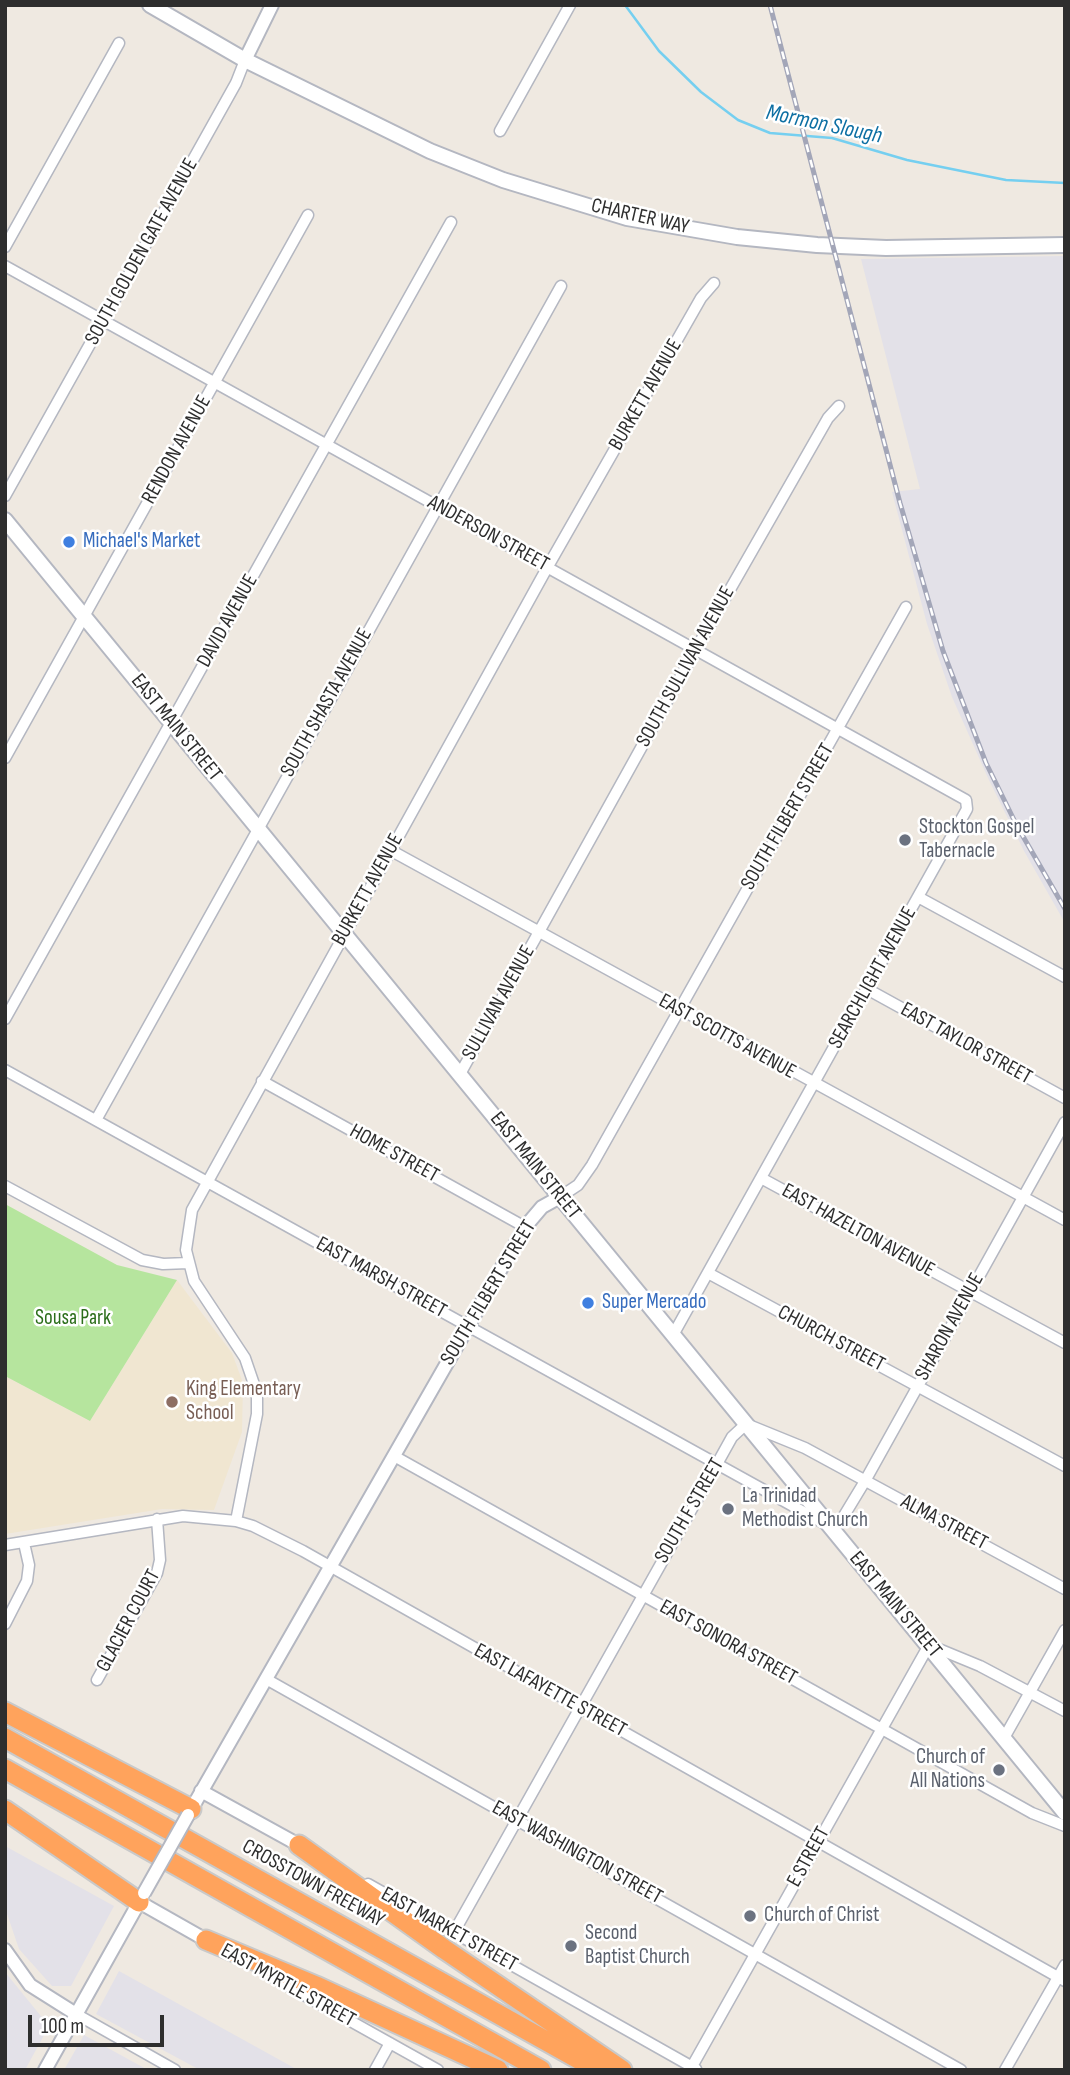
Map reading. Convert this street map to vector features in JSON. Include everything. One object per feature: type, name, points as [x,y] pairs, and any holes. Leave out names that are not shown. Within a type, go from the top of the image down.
[{"type":"highway","points":[[5,1712],[189,1812]]},
{"type":"highway","name":"CROSSTOWN FREEWAY","points":[[5,1738],[598,2070]]},
{"type":"highway","points":[[5,1769],[541,2070]]},
{"type":"highway","points":[[5,1810],[142,1898]]},
{"type":"highway","points":[[299,1845],[444,1950],[622,2070]]},
{"type":"highway","points":[[206,1940],[316,1986],[498,2070]]},
{"type":"main road","name":"CHARTER WAY","points":[[149,5],[245,60],[430,151],[503,180],[627,218],[737,237],[817,245],[886,248],[1065,245]]},
{"type":"main road","name":"EAST MAIN STREET","points":[[5,520],[1065,1813]]},
{"type":"street","name":"SOUTH GOLDEN GATE AVENUE","points":[[5,496],[236,83],[272,5]]},
{"type":"street","points":[[500,131],[570,5]]},
{"type":"street","points":[[5,247],[119,43]]},
{"type":"street","name":"RENDON AVENUE","points":[[5,758],[308,215]]},
{"type":"street","name":"DAVID AVENUE","points":[[5,1019],[452,222]]},
{"type":"street","name":"ANDERSON STREET","points":[[5,266],[969,804]]},
{"type":"street","name":"BURKETT AVENUE","points":[[236,1521],[257,1414],[255,1382],[245,1358],[202,1297],[188,1263],[189,1221],[206,1181],[547,568],[701,298],[714,283]]},
{"type":"street","name":"SOUTH SHASTA AVENUE","points":[[96,1120],[561,286]]},
{"type":"street","name":"SOUTH SULLIVAN AVENUE","points":[[538,932],[695,649],[828,418],[839,405]]},
{"type":"street","name":"SOUTH FILBERT STREET","points":[[45,2070],[189,1812],[526,1227],[542,1207],[578,1185],[592,1166],[906,607]]},
{"type":"street","name":"SEARCHLIGHT AVENUE","points":[[673,1335],[969,804]]},
{"type":"street","name":"EAST SCOTTS AVENUE","points":[[390,850],[1065,1220]]},
{"type":"street","points":[[918,897],[1065,977]]},
{"type":"street","name":"SULLIVAN AVENUE","points":[[460,1074],[538,932]]},
{"type":"street","name":"EAST TAYLOR STREET","points":[[866,989],[1065,1098]]},
{"type":"street","name":"EAST MARSH STREET","points":[[5,1070],[829,1526]]},
{"type":"street","name":"HOME STREET","points":[[262,1081],[526,1227]]},
{"type":"street","name":"SHARON AVENUE","points":[[829,1526],[842,1519],[865,1480],[1065,1122]]},
{"type":"street","name":"EAST HAZELTON AVENUE","points":[[761,1178],[1065,1343]]},
{"type":"street","points":[[5,1186],[142,1260],[163,1264],[188,1263]]},
{"type":"street","name":"CHURCH STREET","points":[[708,1273],[1065,1466]]},
{"type":"street","name":"SOUTH F STREET","points":[[454,1932],[732,1437],[746,1423]]},
{"type":"street","name":"ALMA STREET","points":[[746,1423],[806,1448],[1065,1589]]},
{"type":"street","name":"EAST SONORA STREET","points":[[394,1456],[1032,1813],[1065,1826]]},
{"type":"street","name":"EAST LAFAYETTE STREET","points":[[5,1545],[183,1516],[236,1521],[283,1541],[330,1567],[1061,1979]]},
{"type":"street","name":"GLACIER COURT","points":[[97,1680],[157,1573],[160,1560],[157,1519]]},
{"type":"street","points":[[5,1624],[27,1581],[29,1565],[24,1543]]},
{"type":"street","points":[[1003,1738],[1065,1630]]},
{"type":"street","points":[[929,1645],[981,1666],[1065,1711]]},
{"type":"street","name":"E STREET","points":[[693,2069],[929,1645]]},
{"type":"street","name":"EAST WASHINGTON STREET","points":[[266,1679],[961,2070]]},
{"type":"street","name":"EAST MARKET STREET","points":[[201,1791],[693,2069]]},
{"type":"street","name":"EAST MYRTLE STREET","points":[[142,1898],[206,1940],[438,2070]]},
{"type":"street","points":[[5,1950],[30,1985],[175,2070]]},
{"type":"street","points":[[1005,2070],[1061,1979],[1065,1965]]},
{"type":"street","points":[[375,2070],[390,2043]]},
{"type":"shaded area","points":[[1065,256],[1065,923],[1024,851],[988,778],[952,697],[927,624],[892,492],[920,489],[861,259]]},
{"type":"shaded area","name":"King Elementary School","points":[[177,1280],[232,1353],[243,1383],[242,1432],[214,1510],[162,1509],[5,1534],[5,1376],[90,1421]]},
{"type":"shaded area","points":[[5,1846],[114,1906],[71,1986],[52,1986],[19,1949],[5,1908]]},
{"type":"shaded area","points":[[119,1971],[298,2070],[200,2070],[96,2014]]},
{"type":"shaded area","points":[[5,1972],[49,2026],[25,2070],[5,2070]]},
{"type":"shaded area","points":[[84,2035],[148,2070],[64,2070]]},
{"type":"green space","name":"Sousa Park","points":[[5,1204],[117,1265],[177,1280],[90,1421],[5,1376]]},
{"type":"waterway","name":"Mormon Slough","points":[[625,5],[659,51],[701,92],[738,120],[770,133],[832,138],[907,160],[1006,180],[1065,183]]},
{"type":"railway","points":[[770,5],[900,503],[943,651],[986,763],[1017,826],[1065,909]]},
{"type":"place","name":"Michael's Market","points":[[69,542]]},
{"type":"place","name":"Stockton Gospel Tabernacle","points":[[905,840]]},
{"type":"place","name":"Super Mercado","points":[[588,1303]]},
{"type":"place","name":"King Elementary School","points":[[172,1402]]},
{"type":"place","name":"La Trinidad Methodist Church","points":[[728,1509]]},
{"type":"place","name":"Church of All Nations","points":[[999,1770]]},
{"type":"place","name":"Church of Christ","points":[[750,1916]]},
{"type":"place","name":"Second Baptist Church","points":[[571,1946]]}]
